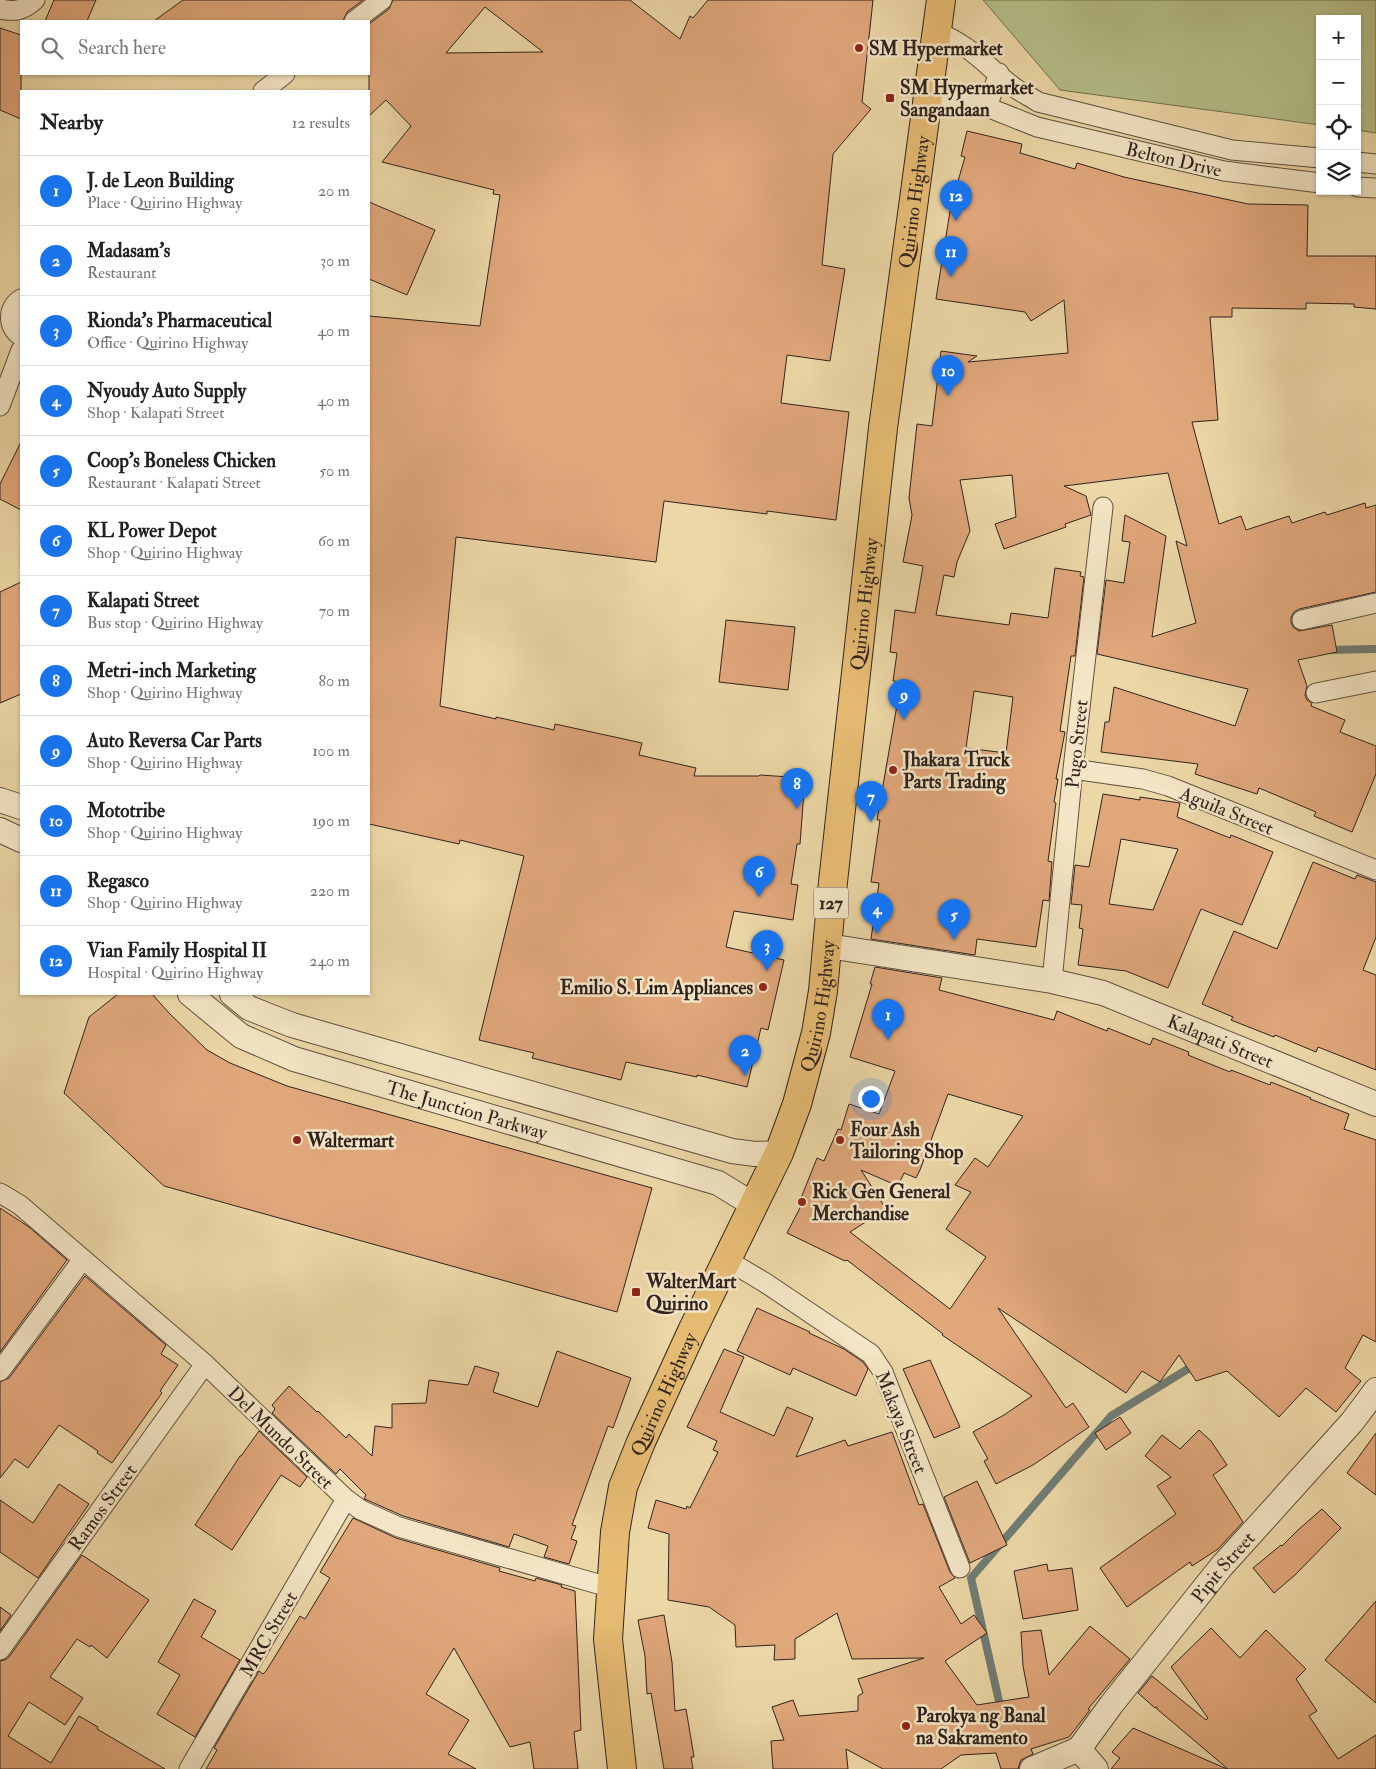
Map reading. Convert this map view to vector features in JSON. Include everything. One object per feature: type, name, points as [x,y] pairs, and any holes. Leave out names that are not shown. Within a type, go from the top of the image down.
[{"type":"main road","name":"Quirino Highway","points":[[622,1769],[608,1639],[615,1532],[624,1487],[641,1442],[678,1361],[778,1153],[797,1104],[814,1042],[823,991],[883,428],[941,0]]},
{"type":"street","points":[[0,8],[8,10],[24,9],[35,0]]},
{"type":"street","points":[[355,20],[382,0]]},
{"type":"street","name":"Belton Drive","points":[[937,32],[953,38],[971,50],[1015,88],[1038,102],[1232,150],[1316,158]]},
{"type":"street","points":[[987,107],[999,73]]},
{"type":"street","points":[[264,90],[284,75]]},
{"type":"street","name":"Belton Drive","points":[[927,100],[968,103],[987,107],[1047,129],[1224,171],[1316,183]]},
{"type":"street","points":[[1031,124],[1038,102]]},
{"type":"street","points":[[1295,180],[1299,156]]},
{"type":"street","points":[[1361,162],[1376,164]]},
{"type":"street","points":[[1361,186],[1376,188]]},
{"type":"street","points":[[20,300],[13,306],[10,314],[13,329],[20,335]]},
{"type":"street","points":[[0,406],[20,353]]},
{"type":"street","name":"Pugo Street","points":[[1052,981],[1073,769],[1103,507]]},
{"type":"street","points":[[1302,620],[1376,603]]},
{"type":"street","points":[[1316,693],[1376,681]]},
{"type":"street","name":"Aguila Street","points":[[1073,769],[1143,779],[1168,786],[1376,870]]},
{"type":"street","points":[[0,800],[20,807]]},
{"type":"street","points":[[0,830],[20,840]]},
{"type":"street","name":"Kalapati Street","points":[[828,946],[1052,981],[1103,993],[1376,1104]]},
{"type":"street","name":"The Junction Parkway","points":[[191,995],[241,1036],[294,1058],[718,1183],[754,1205]]},
{"type":"street","name":"The Junction Parkway","points":[[233,995],[249,1008],[292,1024],[732,1151],[755,1154],[778,1153]]},
{"type":"street","name":"Del Mundo Street","points":[[0,1194],[20,1205],[205,1364],[346,1499],[361,1510],[398,1527],[612,1588]]},
{"type":"street","points":[[0,1372],[83,1259]]},
{"type":"street","name":"Makaya Street","points":[[727,1260],[764,1282],[871,1354],[883,1372],[960,1568]]},
{"type":"street","name":"Ramos Street","points":[[0,1650],[205,1364]]},
{"type":"street","name":"Pipit Street","points":[[1079,1749],[1111,1705],[1220,1567],[1352,1422],[1376,1390]]},
{"type":"street","name":"MRC Street","points":[[189,1769],[346,1499]]},
{"type":"street","points":[[1032,1769],[1079,1749],[1096,1769]]},
{"type":"green space","points":[[983,0],[1376,0],[1376,133],[1361,131],[1361,15],[1316,15],[1316,124],[1060,90]]},
{"type":"building","points":[[54,0],[96,0],[87,20],[45,20]]},
{"type":"building","points":[[183,0],[363,0],[347,12],[343,20],[155,20]]},
{"type":"building","points":[[393,0],[630,0],[680,39],[690,16],[693,18],[708,0],[873,0],[862,102],[871,109],[833,154],[822,265],[845,269],[830,361],[787,355],[781,403],[849,412],[836,520],[767,511],[767,514],[664,501],[656,562],[456,537],[440,706],[554,730],[555,724],[642,743],[639,755],[696,768],[694,776],[760,775],[805,778],[800,844],[797,844],[791,884],[798,885],[793,920],[734,911],[726,947],[784,960],[768,1030],[761,1028],[747,1087],[697,1075],[697,1077],[626,1062],[621,1080],[532,1058],[534,1053],[479,1040],[524,856],[460,840],[459,844],[370,824],[370,316],[480,326],[500,195],[493,194],[494,190],[382,162],[411,126],[386,100],[370,115],[370,23],[389,9]],"holes":[[[485,7],[543,52],[446,53]]]},
{"type":"building","points":[[0,28],[20,35],[20,119],[0,110]]},
{"type":"building","points":[[967,131],[1022,144],[1020,153],[1075,169],[1077,163],[1124,177],[1248,204],[1308,205],[1307,256],[1376,256],[1376,309],[1354,307],[1354,304],[1306,303],[1306,309],[1232,308],[1232,317],[1210,317],[1218,420],[1192,422],[1219,524],[1241,516],[1246,530],[1289,516],[1292,523],[1325,512],[1327,515],[1365,503],[1366,508],[1376,505],[1376,592],[1299,609],[1291,617],[1293,627],[1299,631],[1332,625],[1337,652],[1298,660],[1307,686],[1305,695],[1307,700],[1312,703],[1311,706],[1345,720],[1340,732],[1376,746],[1376,774],[1352,832],[1314,816],[1316,812],[1259,788],[1257,794],[1195,774],[1198,764],[1101,752],[1105,722],[1109,722],[1114,687],[1235,726],[1248,689],[1097,654],[1106,580],[1124,583],[1130,542],[1122,541],[1125,515],[1166,536],[1152,637],[1196,623],[1176,541],[1187,546],[1168,473],[1064,486],[1086,496],[1091,515],[1065,524],[1066,527],[1004,549],[995,524],[1016,517],[1012,475],[960,480],[970,531],[957,562],[954,577],[944,575],[936,615],[1009,625],[1011,613],[1048,618],[1055,568],[1081,572],[1080,576],[1084,577],[1075,656],[1071,656],[1060,731],[1065,732],[1056,779],[1058,779],[1054,802],[1056,803],[1048,861],[1052,862],[1049,901],[1043,900],[1036,947],[977,939],[975,955],[871,939],[879,883],[871,882],[880,820],[877,820],[901,682],[893,681],[897,653],[890,652],[895,610],[915,613],[923,566],[903,562],[912,515],[909,498],[917,424],[932,426],[941,351],[977,356],[968,362],[1068,353],[1064,300],[1031,321],[1025,312],[936,299],[951,205],[965,157],[961,156]],"holes":[[[974,691],[1013,697],[1006,753],[966,748]]]},
{"type":"building","points":[[370,202],[435,230],[407,295],[370,279]]},
{"type":"building","points":[[20,444],[20,509],[0,499],[0,484]]},
{"type":"building","points":[[20,582],[20,694],[0,703],[0,592]]},
{"type":"building","points":[[726,620],[795,627],[788,690],[719,682]]},
{"type":"building","points":[[1103,794],[1140,800],[1140,797],[1180,803],[1177,817],[1230,838],[1231,835],[1273,852],[1242,925],[1201,909],[1168,988],[1126,971],[1078,965],[1083,929],[1079,928],[1082,905],[1071,904],[1075,865],[1089,867]],"holes":[[[1121,839],[1178,849],[1153,910],[1109,904]]]},
{"type":"building","points":[[1313,862],[1355,879],[1357,875],[1376,882],[1376,937],[1363,970],[1376,975],[1376,1070],[1318,1047],[1316,1052],[1275,1035],[1274,1037],[1231,1020],[1233,1017],[1202,1004],[1234,931],[1277,949]]},
{"type":"building","points":[[875,967],[942,978],[939,990],[1054,1020],[1057,1011],[1107,1031],[1108,1028],[1150,1045],[1153,1038],[1189,1052],[1188,1055],[1230,1072],[1231,1070],[1270,1085],[1271,1082],[1349,1114],[1344,1129],[1376,1140],[1376,1342],[1363,1335],[1345,1368],[1361,1381],[1336,1412],[1306,1388],[1279,1417],[1227,1371],[1196,1381],[1179,1355],[1160,1382],[1142,1371],[1126,1393],[998,1308],[1066,1408],[1073,1403],[1089,1427],[1033,1465],[996,1484],[984,1461],[988,1459],[973,1432],[1004,1415],[1032,1396],[942,1335],[847,1260],[845,1261],[787,1233],[802,1204],[799,1203],[817,1158],[824,1161],[838,1129],[841,1130],[849,1104],[879,1114],[895,1071],[850,1057],[872,984],[870,984]],"holes":[[[948,1094],[1023,1116],[988,1167],[975,1158],[955,1185],[971,1192],[946,1229],[986,1257],[950,1309],[850,1232],[886,1209],[861,1170],[898,1186],[904,1173],[916,1178]]]},
{"type":"building","name":"Waltermart","points":[[117,995],[153,995],[207,1050],[230,1063],[287,1086],[652,1188],[617,1312],[164,1186],[64,1093],[89,1017]]},
{"type":"building","points":[[0,1208],[29,1227],[67,1260],[0,1352]]},
{"type":"building","points":[[85,1276],[166,1345],[161,1354],[178,1365],[160,1391],[162,1393],[112,1463],[97,1453],[98,1451],[59,1425],[28,1468],[15,1459],[0,1478],[0,1382],[9,1378]]},
{"type":"building","points":[[757,1308],[844,1349],[863,1362],[868,1369],[856,1396],[793,1368],[790,1375],[737,1351]]},
{"type":"building","points":[[724,1349],[744,1357],[720,1412],[774,1436],[787,1407],[813,1418],[796,1457],[845,1440],[848,1446],[892,1432],[919,1505],[923,1504],[950,1572],[955,1578],[939,1587],[961,1624],[974,1615],[987,1633],[945,1661],[977,1705],[1029,1697],[1023,1666],[1021,1632],[1041,1630],[1049,1675],[1090,1626],[1130,1659],[1088,1709],[1090,1710],[1069,1737],[1031,1749],[1033,1754],[1021,1760],[1018,1769],[1001,1769],[996,1753],[961,1755],[941,1769],[883,1769],[846,1749],[848,1769],[773,1769],[771,1741],[784,1740],[772,1707],[793,1700],[799,1716],[858,1711],[858,1696],[863,1693],[858,1679],[924,1658],[852,1659],[837,1613],[795,1639],[795,1659],[774,1660],[775,1645],[736,1647],[735,1625],[709,1607],[668,1600],[669,1534],[648,1528],[656,1500],[686,1509],[687,1506],[690,1508],[718,1452],[713,1450],[717,1441],[687,1427]]},
{"type":"building","points":[[557,1351],[631,1378],[613,1428],[608,1426],[572,1525],[576,1526],[571,1539],[577,1541],[569,1564],[544,1557],[548,1546],[514,1534],[509,1547],[403,1516],[364,1499],[366,1495],[340,1469],[336,1474],[272,1413],[275,1409],[272,1405],[289,1386],[346,1438],[349,1434],[372,1456],[375,1426],[392,1428],[392,1404],[426,1403],[429,1380],[468,1385],[475,1366],[499,1373],[493,1392],[538,1407]]},
{"type":"building","points":[[930,1360],[960,1427],[934,1438],[903,1369]]},
{"type":"building","points":[[1120,1417],[1131,1433],[1106,1450],[1095,1433]]},
{"type":"building","points":[[1199,1430],[1211,1441],[1227,1465],[1213,1475],[1243,1522],[1218,1549],[1192,1566],[1190,1562],[1127,1607],[1100,1568],[1176,1514],[1157,1486],[1171,1477],[1145,1456],[1162,1435],[1180,1449]]},
{"type":"building","points":[[259,1431],[307,1477],[300,1487],[281,1475],[232,1550],[195,1525],[240,1456]]},
{"type":"building","points":[[1376,1433],[1376,1495],[1347,1473]]},
{"type":"building","points":[[977,1481],[1007,1545],[970,1563],[944,1497]]},
{"type":"building","points":[[59,1484],[89,1504],[38,1578],[0,1552],[0,1500],[33,1523]]},
{"type":"building","points":[[1322,1509],[1341,1528],[1295,1575],[1274,1593],[1253,1568],[1282,1546]]},
{"type":"building","points":[[353,1518],[396,1538],[500,1568],[499,1571],[535,1581],[536,1578],[562,1585],[561,1587],[575,1591],[581,1730],[574,1732],[578,1769],[534,1769],[530,1742],[510,1747],[454,1648],[426,1694],[469,1720],[448,1754],[476,1769],[206,1769],[217,1750],[214,1748],[259,1671],[263,1674],[266,1671],[300,1616],[305,1619],[330,1578],[320,1572]]},
{"type":"building","points":[[82,1555],[149,1600],[107,1658],[91,1645],[90,1647],[77,1639],[50,1677],[83,1698],[65,1725],[29,1702],[8,1736],[51,1763],[79,1716],[98,1727],[97,1729],[165,1769],[0,1769],[0,1661],[9,1657]]},
{"type":"building","points":[[1047,1564],[1048,1571],[1072,1568],[1078,1610],[1023,1619],[1014,1571]]},
{"type":"building","points":[[194,1599],[216,1611],[201,1637],[240,1660],[195,1737],[157,1714],[180,1675],[158,1662]]},
{"type":"building","points":[[1376,1601],[1376,1703],[1325,1660]]},
{"type":"building","points":[[0,1607],[11,1615],[0,1631]]},
{"type":"building","points":[[664,1615],[672,1662],[675,1711],[686,1709],[694,1757],[691,1757],[693,1769],[664,1769],[651,1693],[647,1694],[645,1656],[638,1620]]},
{"type":"building","points":[[1211,1628],[1240,1658],[1266,1630],[1306,1669],[1296,1679],[1317,1711],[1309,1716],[1338,1759],[1376,1735],[1376,1769],[1228,1769],[1157,1709],[1157,1707],[1155,1708],[1138,1693],[1152,1676],[1206,1720],[1208,1718],[1171,1667]]},
{"type":"building","points":[[1133,1728],[1227,1769],[1111,1769],[1120,1758],[1112,1752]]},
{"type":"waterway","points":[[1327,650],[1376,649]]},
{"type":"waterway","points":[[1001,1710],[971,1578],[1111,1416],[1196,1364]]},
{"type":"place","name":"SM Hypermarket","points":[[859,48]]},
{"type":"place","name":"SM Hypermarket Sangandaan","points":[[890,98]]},
{"type":"place","name":"Vian Family Hospital II","points":[[956,221]]},
{"type":"place","name":"Regasco","points":[[951,277]]},
{"type":"place","name":"Mototribe","points":[[948,396]]},
{"type":"place","name":"Auto Reversa Car Parts","points":[[904,720]]},
{"type":"place","name":"Jhakara Truck Parts Trading","points":[[893,770]]},
{"type":"place","name":"Metri-inch Marketing","points":[[797,809]]},
{"type":"place","name":"Kalapati Street","points":[[871,822]]},
{"type":"place","name":"KL Power Depot","points":[[759,897]]},
{"type":"place","name":"Nyoudy Auto Supply","points":[[877,934]]},
{"type":"place","name":"Coop's Boneless Chicken","points":[[954,940]]},
{"type":"place","name":"Rionda's Pharmaceutical","points":[[767,971]]},
{"type":"place","name":"Emilio S. Lim Appliances","points":[[763,987]]},
{"type":"place","name":"J. de Leon Building","points":[[888,1040]]},
{"type":"place","name":"Madasam's","points":[[745,1076]]},
{"type":"place","name":"Waltermart","points":[[297,1140]]},
{"type":"place","name":"Four Ash Tailoring Shop","points":[[840,1140]]},
{"type":"place","name":"Rick Gen General Merchandise","points":[[802,1202]]},
{"type":"place","name":"WalterMart Quirino","points":[[636,1292]]},
{"type":"place","name":"Parokya ng Banal na Sakramento","points":[[906,1726]]}]
